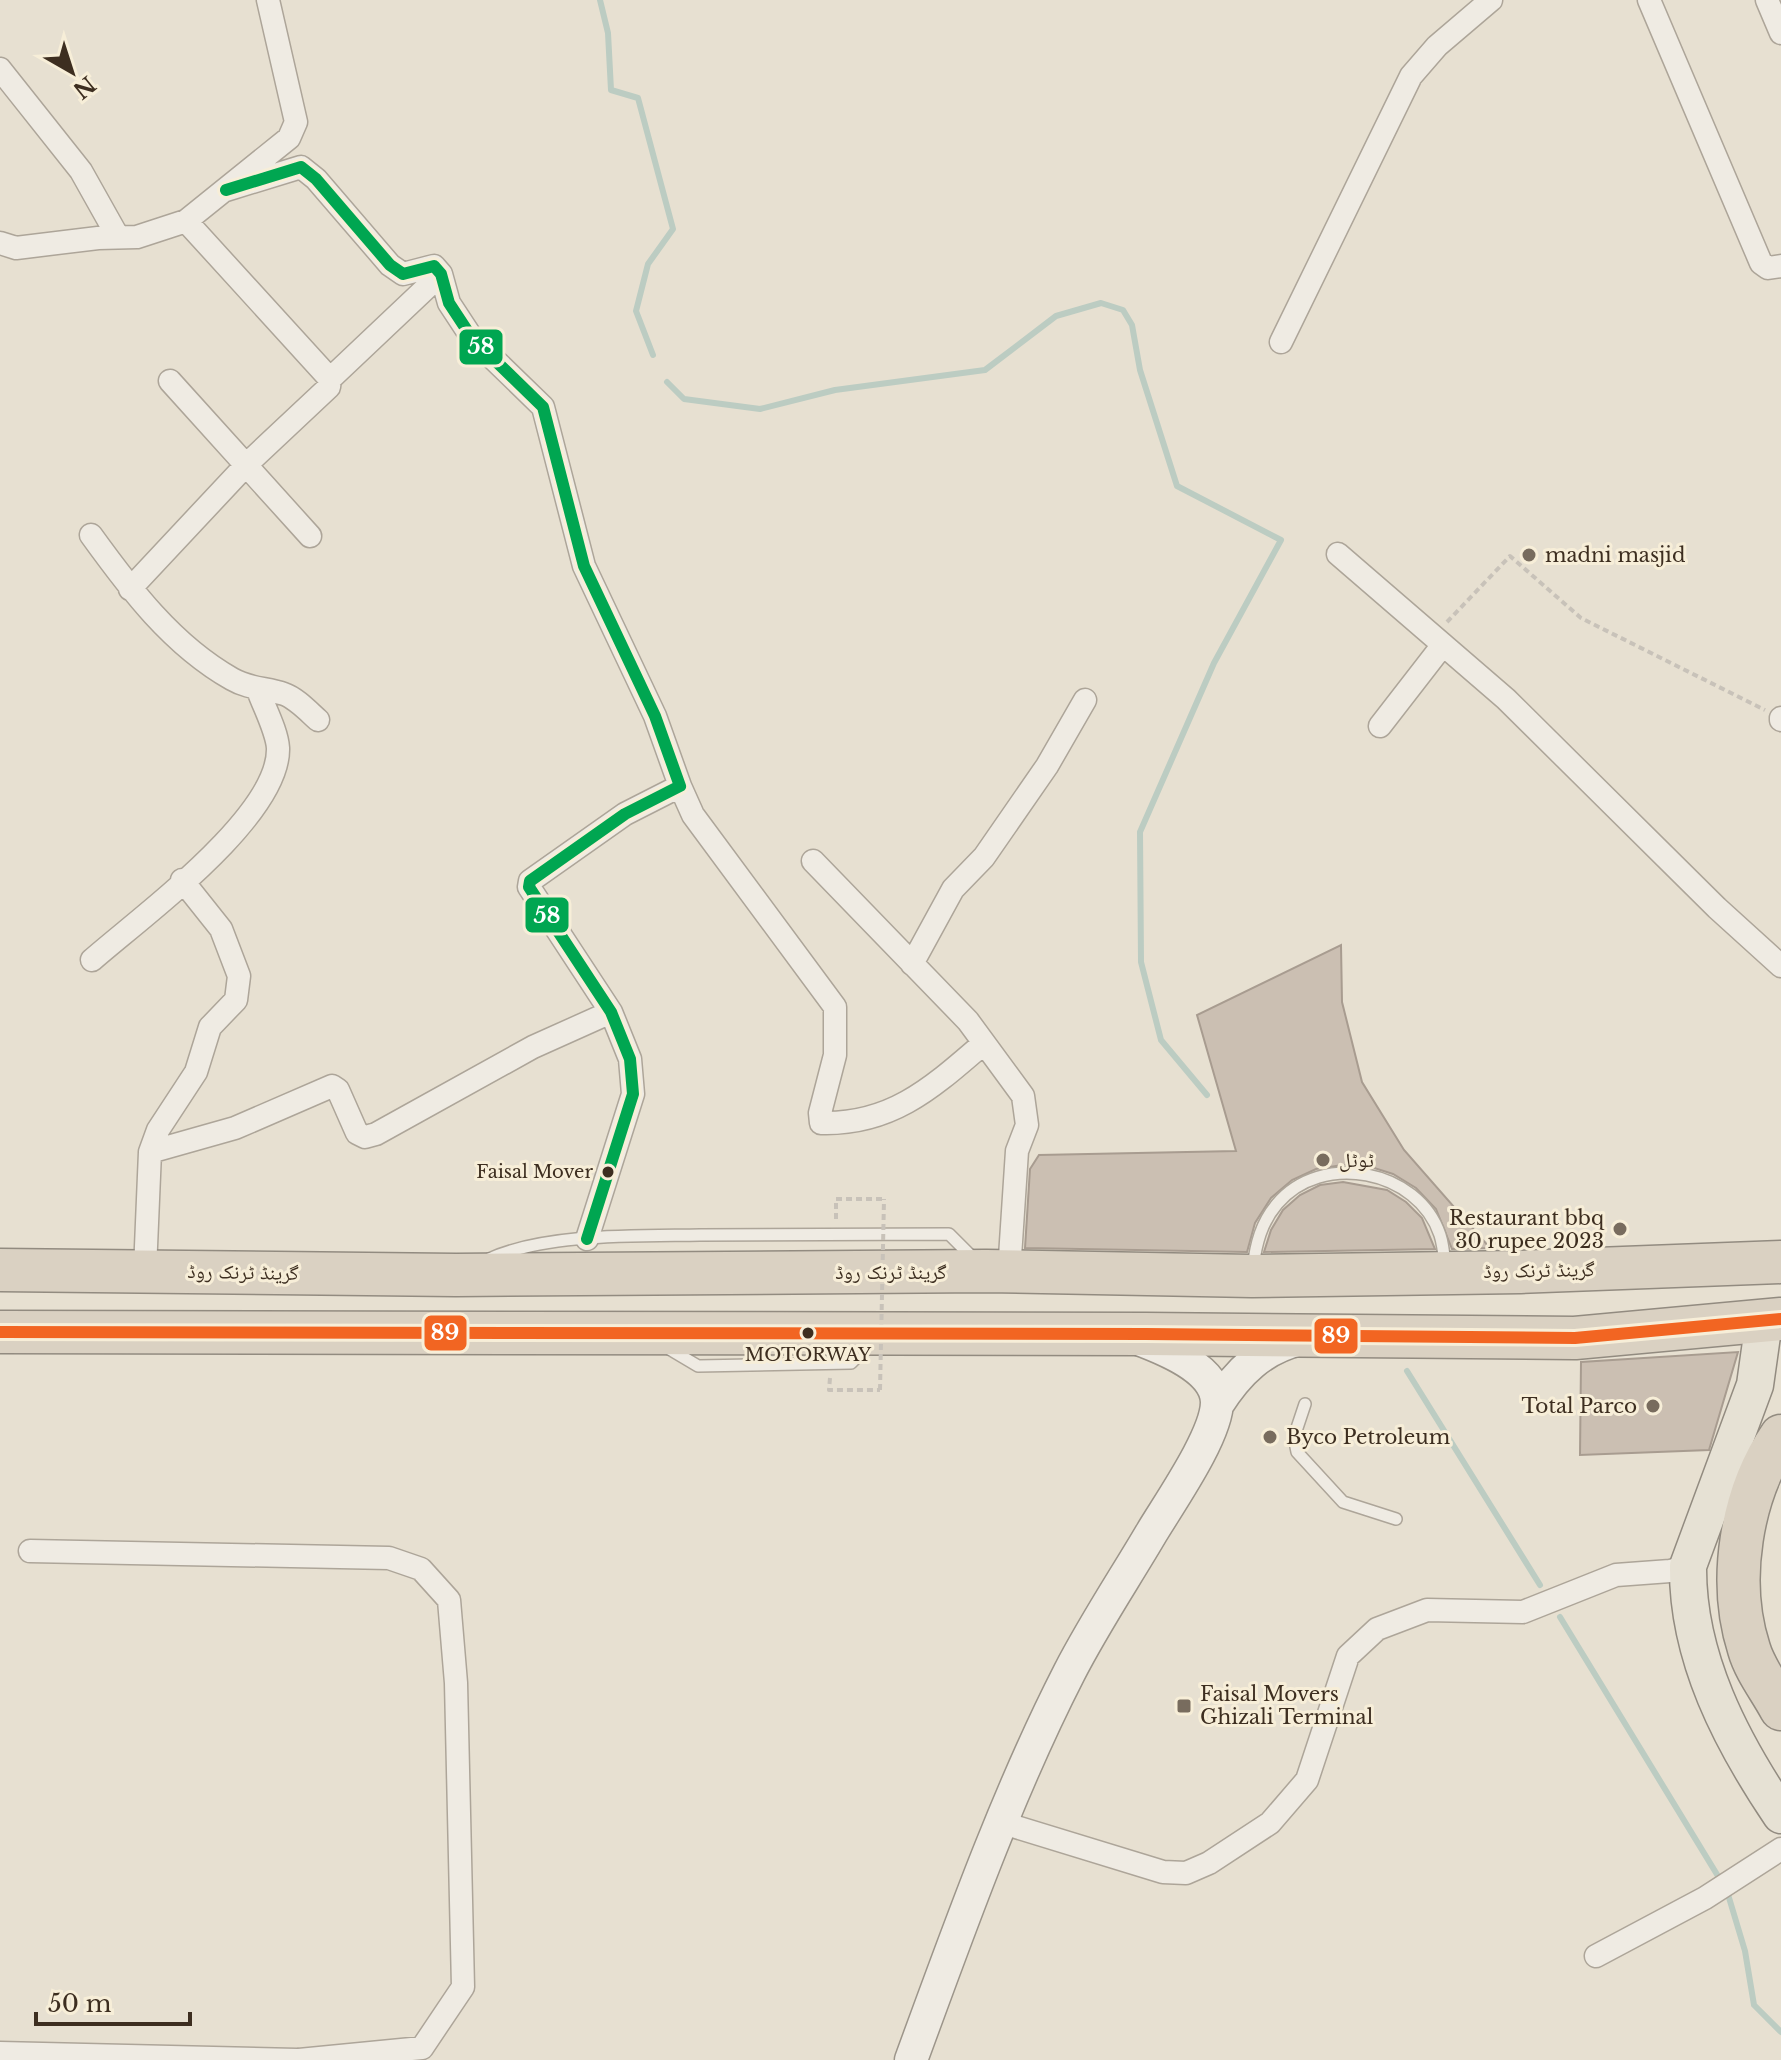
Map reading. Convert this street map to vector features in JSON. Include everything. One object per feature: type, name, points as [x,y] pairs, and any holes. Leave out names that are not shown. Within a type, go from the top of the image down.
[{"type":"highway","name":"گرینڈ ٹرنک روڈ","points":[[0,1270],[456,1275],[997,1272],[1252,1276],[1778,1261]]},
{"type":"highway","points":[[294,1273],[270,1283],[216,1292],[214,1299],[217,1307],[270,1323],[426,1317],[448,1333]]},
{"type":"highway","points":[[0,1286],[95,1289],[107,1307],[97,1323],[81,1332]]},
{"type":"highway","points":[[0,1332],[1575,1338],[1773,1320]]},
{"type":"highway","points":[[1781,1436],[1761,1465],[1739,1563],[1741,1606],[1749,1651],[1781,1709]]},
{"type":"main road","points":[[1773,1320],[1755,1385],[1688,1566],[1693,1619],[1720,1710],[1751,1770],[1781,1815]]},
{"type":"street","points":[[0,243],[16,248],[137,237],[186,221],[289,138],[296,122],[268,0]]},
{"type":"street","points":[[1281,342],[1411,76],[1437,46],[1491,0]]},
{"type":"street","points":[[1649,0],[1761,263],[1768,268],[1781,266]]},
{"type":"street","points":[[1767,0],[1781,33]]},
{"type":"street","points":[[0,69],[81,171],[118,237]]},
{"type":"street","points":[[226,190],[301,167],[316,179],[390,265],[403,274],[434,266],[441,274],[449,303],[472,338],[543,407],[584,566],[655,716],[693,815],[835,1007],[835,1055],[820,1113],[821,1123],[854,1124],[890,1113],[953,1070],[984,1043]]},
{"type":"street","points":[[186,221],[330,379]]},
{"type":"street","points":[[130,589],[247,464],[329,387],[330,379],[441,274]]},
{"type":"street","points":[[170,381],[310,536]]},
{"type":"street","points":[[91,535],[130,589],[181,642],[232,679],[258,690],[286,694],[318,720]]},
{"type":"street","points":[[1338,554],[1506,699],[1717,908],[1781,966]]},
{"type":"street","points":[[1380,726],[1438,643]]},
{"type":"street","points":[[92,960],[241,828],[266,789],[278,749],[258,690]]},
{"type":"street","points":[[912,964],[953,889],[984,857],[1047,766],[1085,700]]},
{"type":"street","points":[[587,1239],[633,1094],[630,1059],[611,1012],[529,887],[530,881],[625,814],[680,786]]},
{"type":"street","points":[[813,861],[968,1021],[1023,1096],[1027,1125],[1017,1151],[997,1272]]},
{"type":"street","points":[[145,1270],[150,1152],[158,1130],[196,1072],[210,1027],[236,1000],[239,976],[221,929],[182,880]]},
{"type":"street","points":[[150,1152],[235,1128],[332,1086],[338,1090],[357,1133],[365,1137],[376,1134],[533,1047],[611,1012]]},
{"type":"street","points":[[1125,1334],[1170,1352],[1194,1368],[1212,1385],[1217,1405]]},
{"type":"street","points":[[911,2060],[1003,1823],[1069,1673],[1193,1464],[1217,1405],[1247,1365],[1284,1343],[1312,1336]]},
{"type":"street","points":[[0,2053],[72,2058],[298,2060],[422,2048],[463,1987],[456,1683],[449,1600],[421,1569],[389,1558],[30,1551]]},
{"type":"street","points":[[1003,1823],[1163,1872],[1186,1873],[1209,1863],[1270,1823],[1307,1780],[1348,1656],[1377,1629],[1427,1610],[1523,1612],[1616,1575],[1670,1571],[1688,1566]]},
{"type":"street","points":[[1596,1956],[1705,1898],[1730,1879],[1781,1849]]},
{"type":"lane","points":[[1252,1276],[1257,1237],[1277,1203],[1309,1180],[1347,1171],[1386,1178],[1419,1200],[1440,1233],[1446,1272]]},
{"type":"lane","points":[[456,1275],[505,1252],[622,1236],[949,1234],[997,1272]]},
{"type":"lane","points":[[1305,1404],[1294,1437],[1297,1452],[1343,1502],[1396,1519]]},
{"type":"path","points":[[1438,643],[1510,556],[1581,618],[1781,719]]},
{"type":"path","points":[[829,1390],[880,1390],[884,1199],[836,1199]]},
{"type":"building","points":[[1341,945],[1342,1002],[1362,1082],[1404,1150],[1490,1248],[1452,1249],[1436,1209],[1416,1188],[1393,1174],[1368,1166],[1343,1165],[1316,1169],[1292,1180],[1271,1198],[1255,1223],[1247,1252],[1025,1248],[1030,1169],[1039,1155],[1236,1151],[1197,1015]]},
{"type":"building","points":[[1343,1182],[1387,1190],[1406,1202],[1422,1218],[1435,1249],[1264,1252],[1271,1230],[1283,1210],[1300,1195],[1320,1185]]},
{"type":"building","name":"Total Parco","points":[[1738,1352],[1709,1450],[1580,1455],[1581,1362]]},
{"type":"waterway","points":[[600,0],[608,33],[611,90],[638,98],[673,229],[648,264],[636,311],[653,355]]},
{"type":"waterway","points":[[667,382],[684,399],[760,409],[835,390],[985,370],[1056,316],[1101,303],[1123,310],[1132,325],[1140,370],[1177,486],[1281,540],[1214,663],[1140,832],[1141,962],[1161,1040],[1207,1095]]},
{"type":"waterway","points":[[1407,1371],[1540,1585]]},
{"type":"waterway","points":[[1560,1617],[1721,1881]]},
{"type":"waterway","points":[[1727,1891],[1745,1951],[1754,2005],[1781,2032]]},
{"type":"transit line","name":"58","points":[[226,190],[301,167],[316,179],[390,265],[403,274],[434,266],[441,274],[449,303],[472,338],[543,407],[584,566],[655,716],[680,786],[625,814],[530,881],[529,887],[611,1012],[630,1059],[633,1094],[587,1239]]},
{"type":"transit line","name":"89","points":[[0,1332],[1575,1338],[1781,1319]]},
{"type":"place","name":"madni masjid","points":[[1529,555]]},
{"type":"place","name":"ٹوٹل","points":[[1323,1160]]},
{"type":"place","name":"Faisal Mover","points":[[608,1172]]},
{"type":"place","name":"Restaurant bbq 30 rupee 2023","points":[[1620,1229]]},
{"type":"place","name":"MOTORWAY","points":[[808,1333]]},
{"type":"place","name":"Total Parco","points":[[1653,1406]]},
{"type":"place","name":"Byco Petroleum","points":[[1270,1437]]},
{"type":"place","name":"Faisal Movers Ghizali Terminal","points":[[1184,1706]]}]
